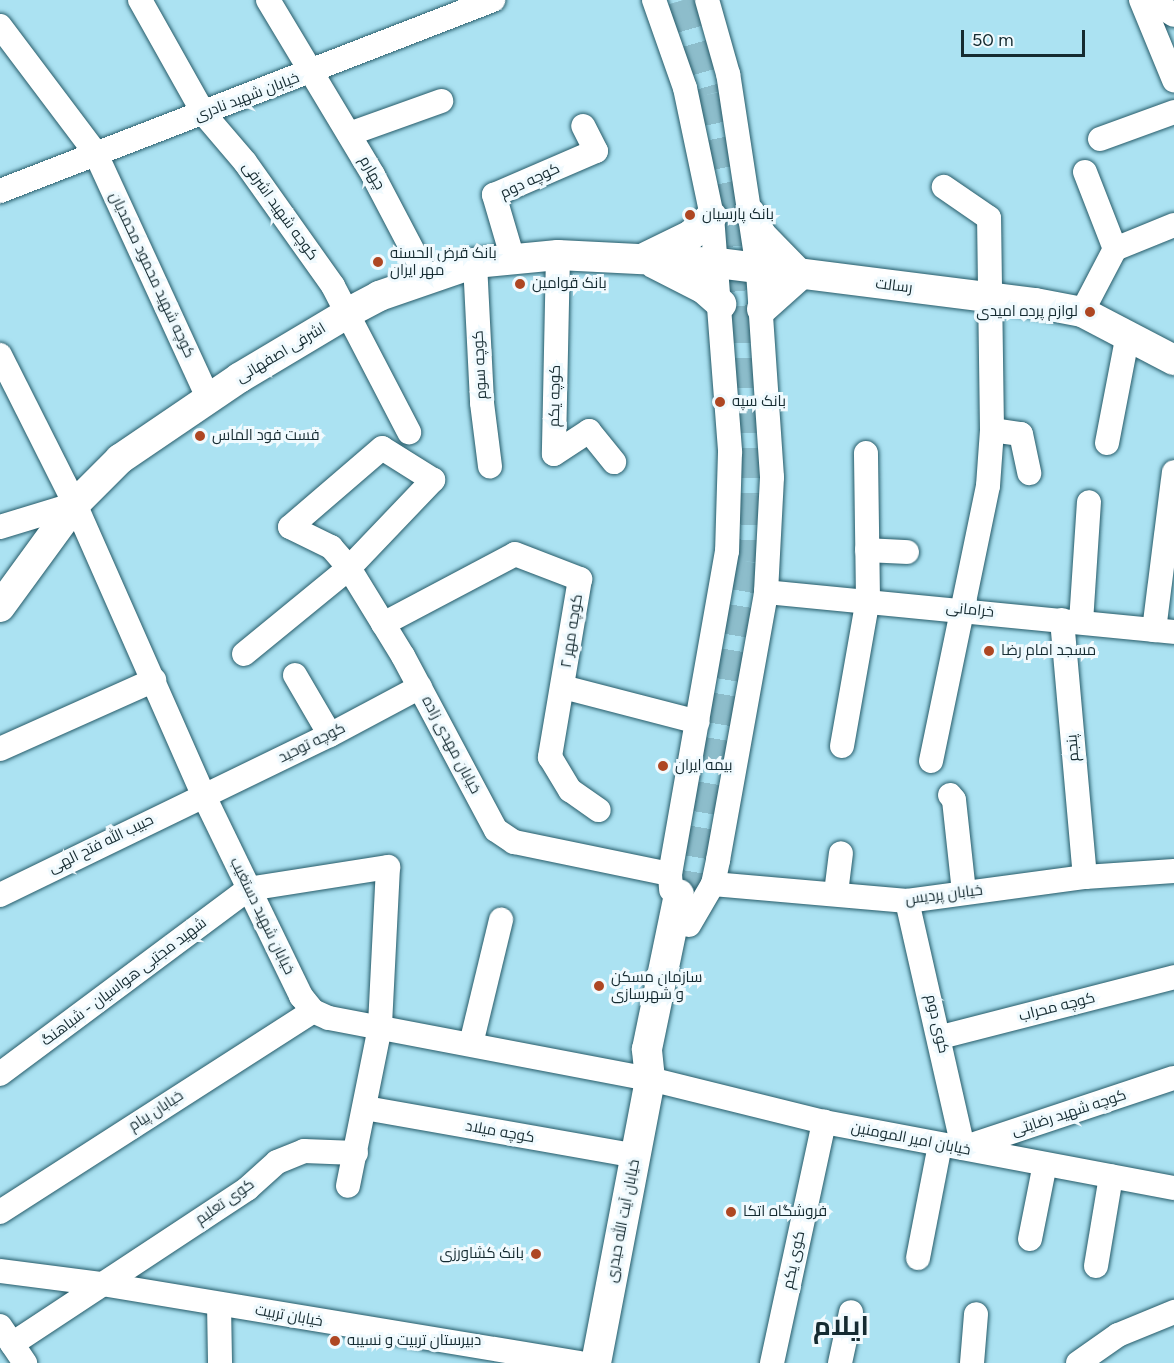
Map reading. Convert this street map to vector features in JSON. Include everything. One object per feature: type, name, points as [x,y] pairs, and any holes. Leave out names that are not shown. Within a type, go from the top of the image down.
[{"type":"main road","points":[[750,213],[761,235],[800,275],[762,309]]},
{"type":"main road","points":[[644,258],[691,235],[712,216]]},
{"type":"main road","name":"اشرفی اصفهانی","points":[[0,607],[75,504],[120,459],[208,398],[348,313],[427,278],[475,263],[512,256],[558,255],[718,263]]},
{"type":"main road","points":[[644,258],[704,289],[721,304]]},
{"type":"main road","name":"رسالت","points":[[718,263],[987,297],[1082,312],[1174,360]]},
{"type":"main road","name":"خیابان آیت الله حیدری","points":[[596,1363],[650,1079],[666,1052],[686,899]]},
{"type":"street","name":"کوچه شهید اشرفی","points":[[140,0],[204,114],[245,162],[348,313],[409,432]]},
{"type":"street","name":"چهارم","points":[[268,0],[309,73],[349,134],[427,278]]},
{"type":"street","name":"خیابان شهید نادری","points":[[0,191],[95,152],[204,114],[493,0]]},
{"type":"street","points":[[654,0],[685,88],[712,216],[718,263],[730,452],[727,551],[698,722],[686,899]]},
{"type":"street","points":[[686,899],[766,592],[772,477],[758,269],[728,74],[706,0]]},
{"type":"street","points":[[1142,0],[1174,80]]},
{"type":"street","points":[[1151,0],[1174,15]]},
{"type":"street","name":"کوچه شهید محمود محمدیان","points":[[0,26],[95,152],[208,398]]},
{"type":"street","points":[[349,134],[441,101]]},
{"type":"street","points":[[1100,139],[1174,112]]},
{"type":"street","name":"کوچه دوم","points":[[512,256],[494,195],[596,151],[583,126]]},
{"type":"street","points":[[1085,172],[1115,249]]},
{"type":"street","points":[[931,761],[965,609],[988,486],[992,430],[987,297],[988,218],[944,187]]},
{"type":"street","points":[[712,216],[729,227],[738,225],[750,213]]},
{"type":"street","points":[[1082,312],[1115,249],[1174,225]]},
{"type":"street","name":"کوچه یکم","points":[[558,255],[554,454],[589,430],[614,462]]},
{"type":"street","name":"کوچه سوم","points":[[475,263],[482,403],[490,466]]},
{"type":"street","points":[[721,304],[739,290],[762,309]]},
{"type":"street","points":[[1107,443],[1128,334]]},
{"type":"street","name":"خیابان شهید دستغیب","points":[[0,355],[75,504],[203,794],[248,890],[301,996],[313,1011]]},
{"type":"street","points":[[992,430],[1020,434],[1029,473]]},
{"type":"street","name":"خیابان مهدی زاده","points":[[349,568],[434,480],[382,448],[290,527],[331,548],[349,568],[420,687],[495,830],[514,842],[686,899]]},
{"type":"street","points":[[842,746],[868,599],[866,453]]},
{"type":"street","points":[[1164,631],[1174,471]]},
{"type":"street","name":"پنجم","points":[[1085,877],[1072,621],[1089,502]]},
{"type":"street","points":[[0,527],[75,504]]},
{"type":"street","points":[[867,550],[906,552]]},
{"type":"street","name":"کوچه مهر ۲","points":[[383,624],[515,554],[580,579],[550,757],[570,790],[599,810]]},
{"type":"street","points":[[244,654],[349,568]]},
{"type":"street","name":"خرامانی","points":[[766,592],[868,599],[1164,631]]},
{"type":"street","points":[[295,675],[330,735]]},
{"type":"street","points":[[0,750],[154,680]]},
{"type":"street","name":"کوچه توحید","points":[[203,794],[330,735],[420,687]]},
{"type":"street","points":[[562,687],[698,722]]},
{"type":"street","name":"حبیب الله فتح الهی","points":[[0,895],[203,794]]},
{"type":"street","points":[[950,795],[954,800],[964,892]]},
{"type":"street","points":[[836,893],[841,854]]},
{"type":"street","points":[[248,890],[388,867],[380,1027],[348,1186]]},
{"type":"street","name":"خیابان پردیس","points":[[686,899],[836,893],[907,901],[1085,877],[1174,871]]},
{"type":"street","name":"شهید مجتبی هواسیان - شباهنگ","points":[[0,1074],[248,890]]},
{"type":"street","name":"کوی دوم","points":[[907,901],[941,1037],[952,1147]]},
{"type":"street","points":[[471,1044],[501,920]]},
{"type":"street","name":"کوچه محراب","points":[[941,1037],[1174,977]]},
{"type":"street","points":[[313,1011],[329,1018],[650,1079]]},
{"type":"street","name":"خیابان پیام","points":[[0,1212],[313,1011]]},
{"type":"street","name":"کوچه شهید رضایتی","points":[[952,1147],[1174,1078]]},
{"type":"street","name":"خیابان امیر المومنین","points":[[650,1079],[824,1122],[1174,1188]]},
{"type":"street","name":"کوچه میلاد","points":[[365,1108],[636,1156]]},
{"type":"street","name":"کوی یکم","points":[[772,1363],[824,1122]]},
{"type":"street","points":[[918,1258],[952,1147]]},
{"type":"street","name":"کوی تعلیم","points":[[12,1344],[247,1189],[278,1162],[304,1151],[356,1153]]},
{"type":"street","points":[[1030,1239],[1046,1164]]},
{"type":"street","points":[[1096,1266],[1111,1176]]},
{"type":"street","name":"خیابان تربیت","points":[[0,1271],[102,1284],[219,1304],[448,1354],[578,1363]]},
{"type":"street","points":[[219,1304],[220,1363]]},
{"type":"street","points":[[840,1363],[851,1312]]},
{"type":"street","points":[[1085,1360],[1118,1335],[1174,1312]]},
{"type":"street","points":[[972,1363],[976,1314]]},
{"type":"tunnel","points":[[683,0],[710,94],[736,216],[746,313],[753,495],[750,562],[694,897]]},
{"type":"place","name":"بانک پارسیان","points":[[690,215]]},
{"type":"place","name":"بانک قرض الحسنه مهر ایران","points":[[378,262]]},
{"type":"place","name":"بانک قوامین","points":[[520,284]]},
{"type":"place","name":"لوازم پرده امیدی","points":[[1090,312]]},
{"type":"place","name":"بانک سپه","points":[[720,402]]},
{"type":"place","name":"فست فود الماس","points":[[200,436]]},
{"type":"place","name":"مسجد امام رضا","points":[[989,651]]},
{"type":"place","name":"بیمه ایران","points":[[663,766]]},
{"type":"place","name":"سازمان مسکن و شهرسازی","points":[[599,986]]},
{"type":"place","name":"فروشگاه اتکا","points":[[731,1212]]},
{"type":"place","name":"بانک کشاورزی","points":[[536,1254]]},
{"type":"place","name":"دبیرستان تربیت و نسیبه","points":[[335,1341]]},
{"type":"district","name":"ایلام","points":[[841,1326]]}]
